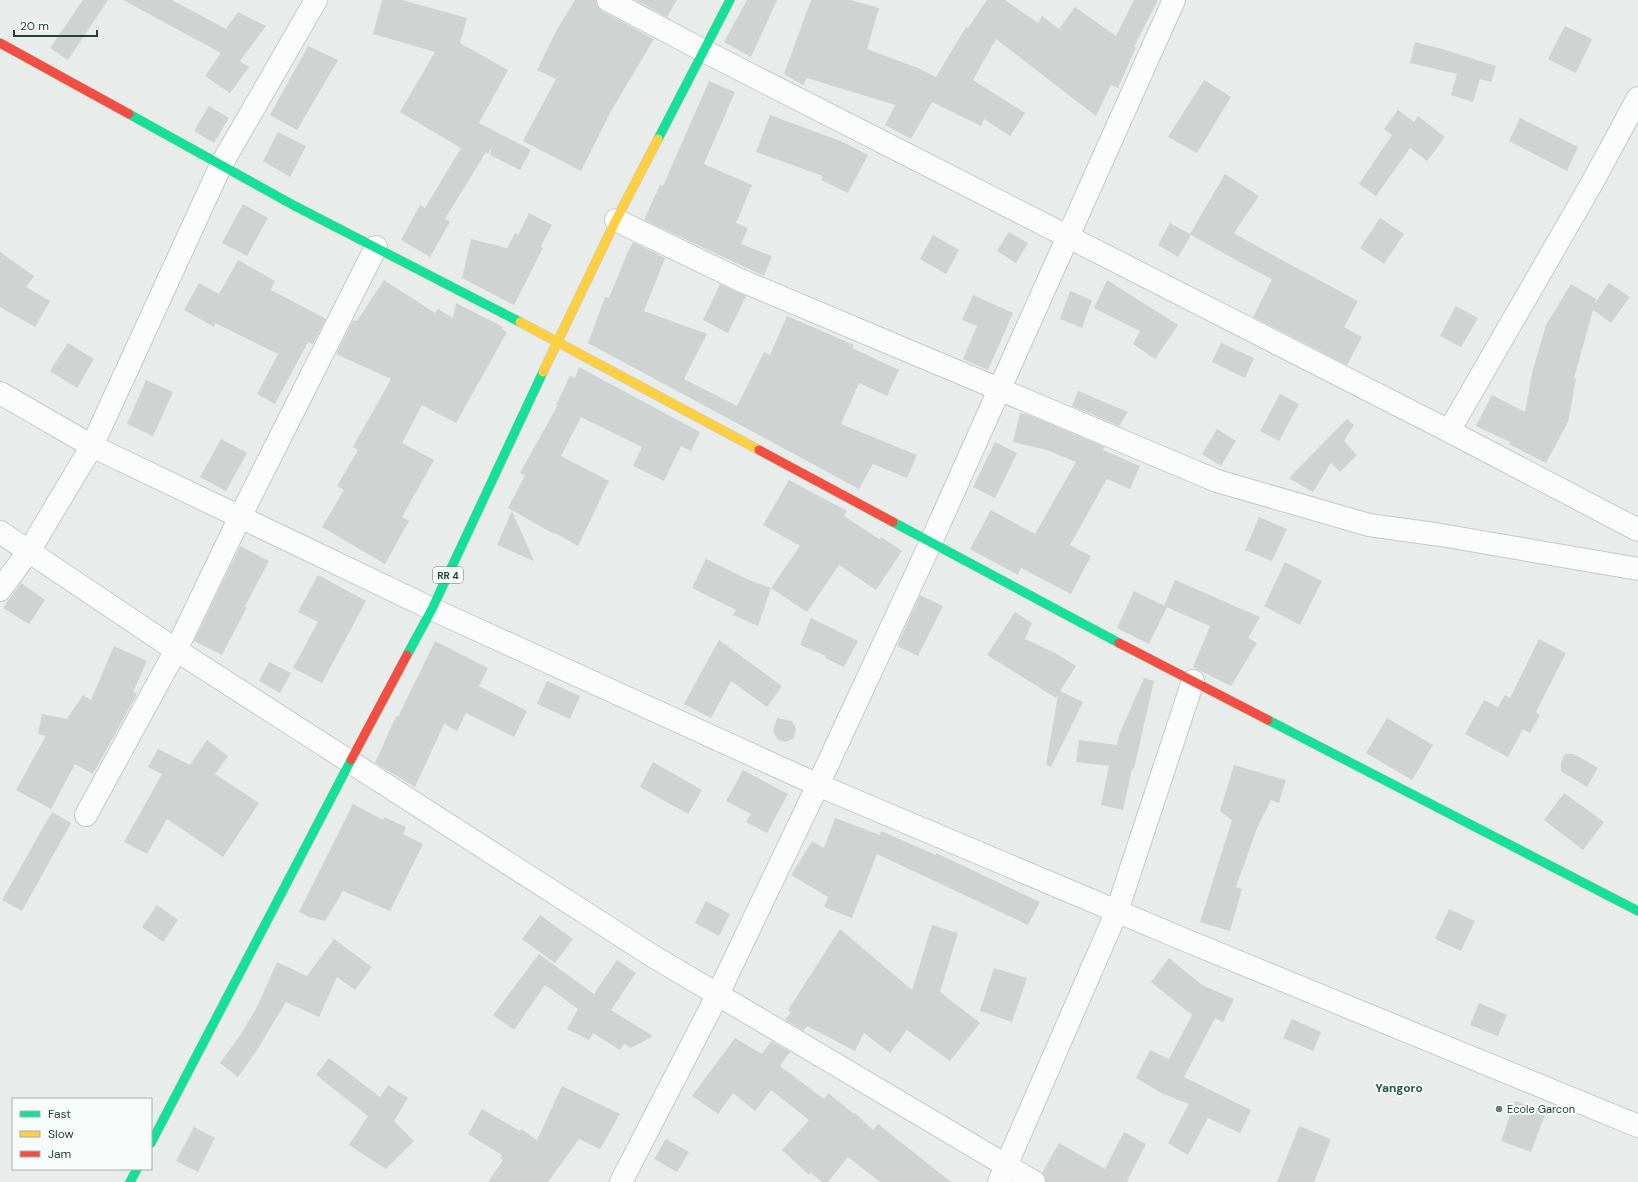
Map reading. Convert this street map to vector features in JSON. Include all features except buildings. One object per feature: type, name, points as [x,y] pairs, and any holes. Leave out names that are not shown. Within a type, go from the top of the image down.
[{"type":"street","points":[[0,590],[29,551],[92,446],[221,165],[316,0]]},
{"type":"street","points":[[608,0],[704,51],[1449,431],[1638,530]]},
{"type":"street","name":"RR 4","points":[[152,1141],[350,762],[432,609],[557,340],[616,220],[730,0]]},
{"type":"street","points":[[621,1182],[718,994],[818,785],[931,542],[1174,0]]},
{"type":"street","points":[[0,43],[293,204],[557,340],[931,542],[1193,681],[1638,911]]},
{"type":"street","points":[[1449,431],[1592,183],[1638,98]]},
{"type":"street","points":[[616,220],[740,280],[1217,481],[1369,525],[1638,569]]},
{"type":"street","points":[[86,815],[176,650],[240,516],[376,247]]},
{"type":"street","points":[[0,393],[92,446],[432,609],[818,785],[1117,911],[1638,1126]]},
{"type":"street","points":[[0,532],[176,650],[651,955],[718,994],[1002,1173],[1034,1182]]},
{"type":"street","points":[[1002,1173],[1117,911],[1193,681]]},
{"type":"street","points":[[130,1182],[136,1170]]},
{"type":"traffic: fast","points":[[658,139],[730,0]]},
{"type":"traffic: fast","points":[[129,114],[293,205],[520,322]]},
{"type":"traffic: fast","points":[[407,655],[432,609],[543,372]]},
{"type":"traffic: fast","points":[[893,522],[1119,643]]},
{"type":"traffic: fast","points":[[1268,720],[1638,911]]},
{"type":"traffic: fast","points":[[152,1141],[351,760]]},
{"type":"traffic: fast","points":[[130,1182],[136,1170]]},
{"type":"traffic: slow","points":[[543,372],[616,220],[658,139]]},
{"type":"traffic: slow","points":[[520,322],[759,450]]},
{"type":"traffic: jam","points":[[0,43],[129,114]]},
{"type":"traffic: jam","points":[[759,450],[893,522]]},
{"type":"traffic: jam","points":[[1119,643],[1268,720]]},
{"type":"traffic: jam","points":[[351,760],[407,655]]},
{"type":"place","name":"Ecole Garcon","points":[[1499,1109]]},
{"type":"district","name":"Yangoro","points":[[1399,1088]]}]
